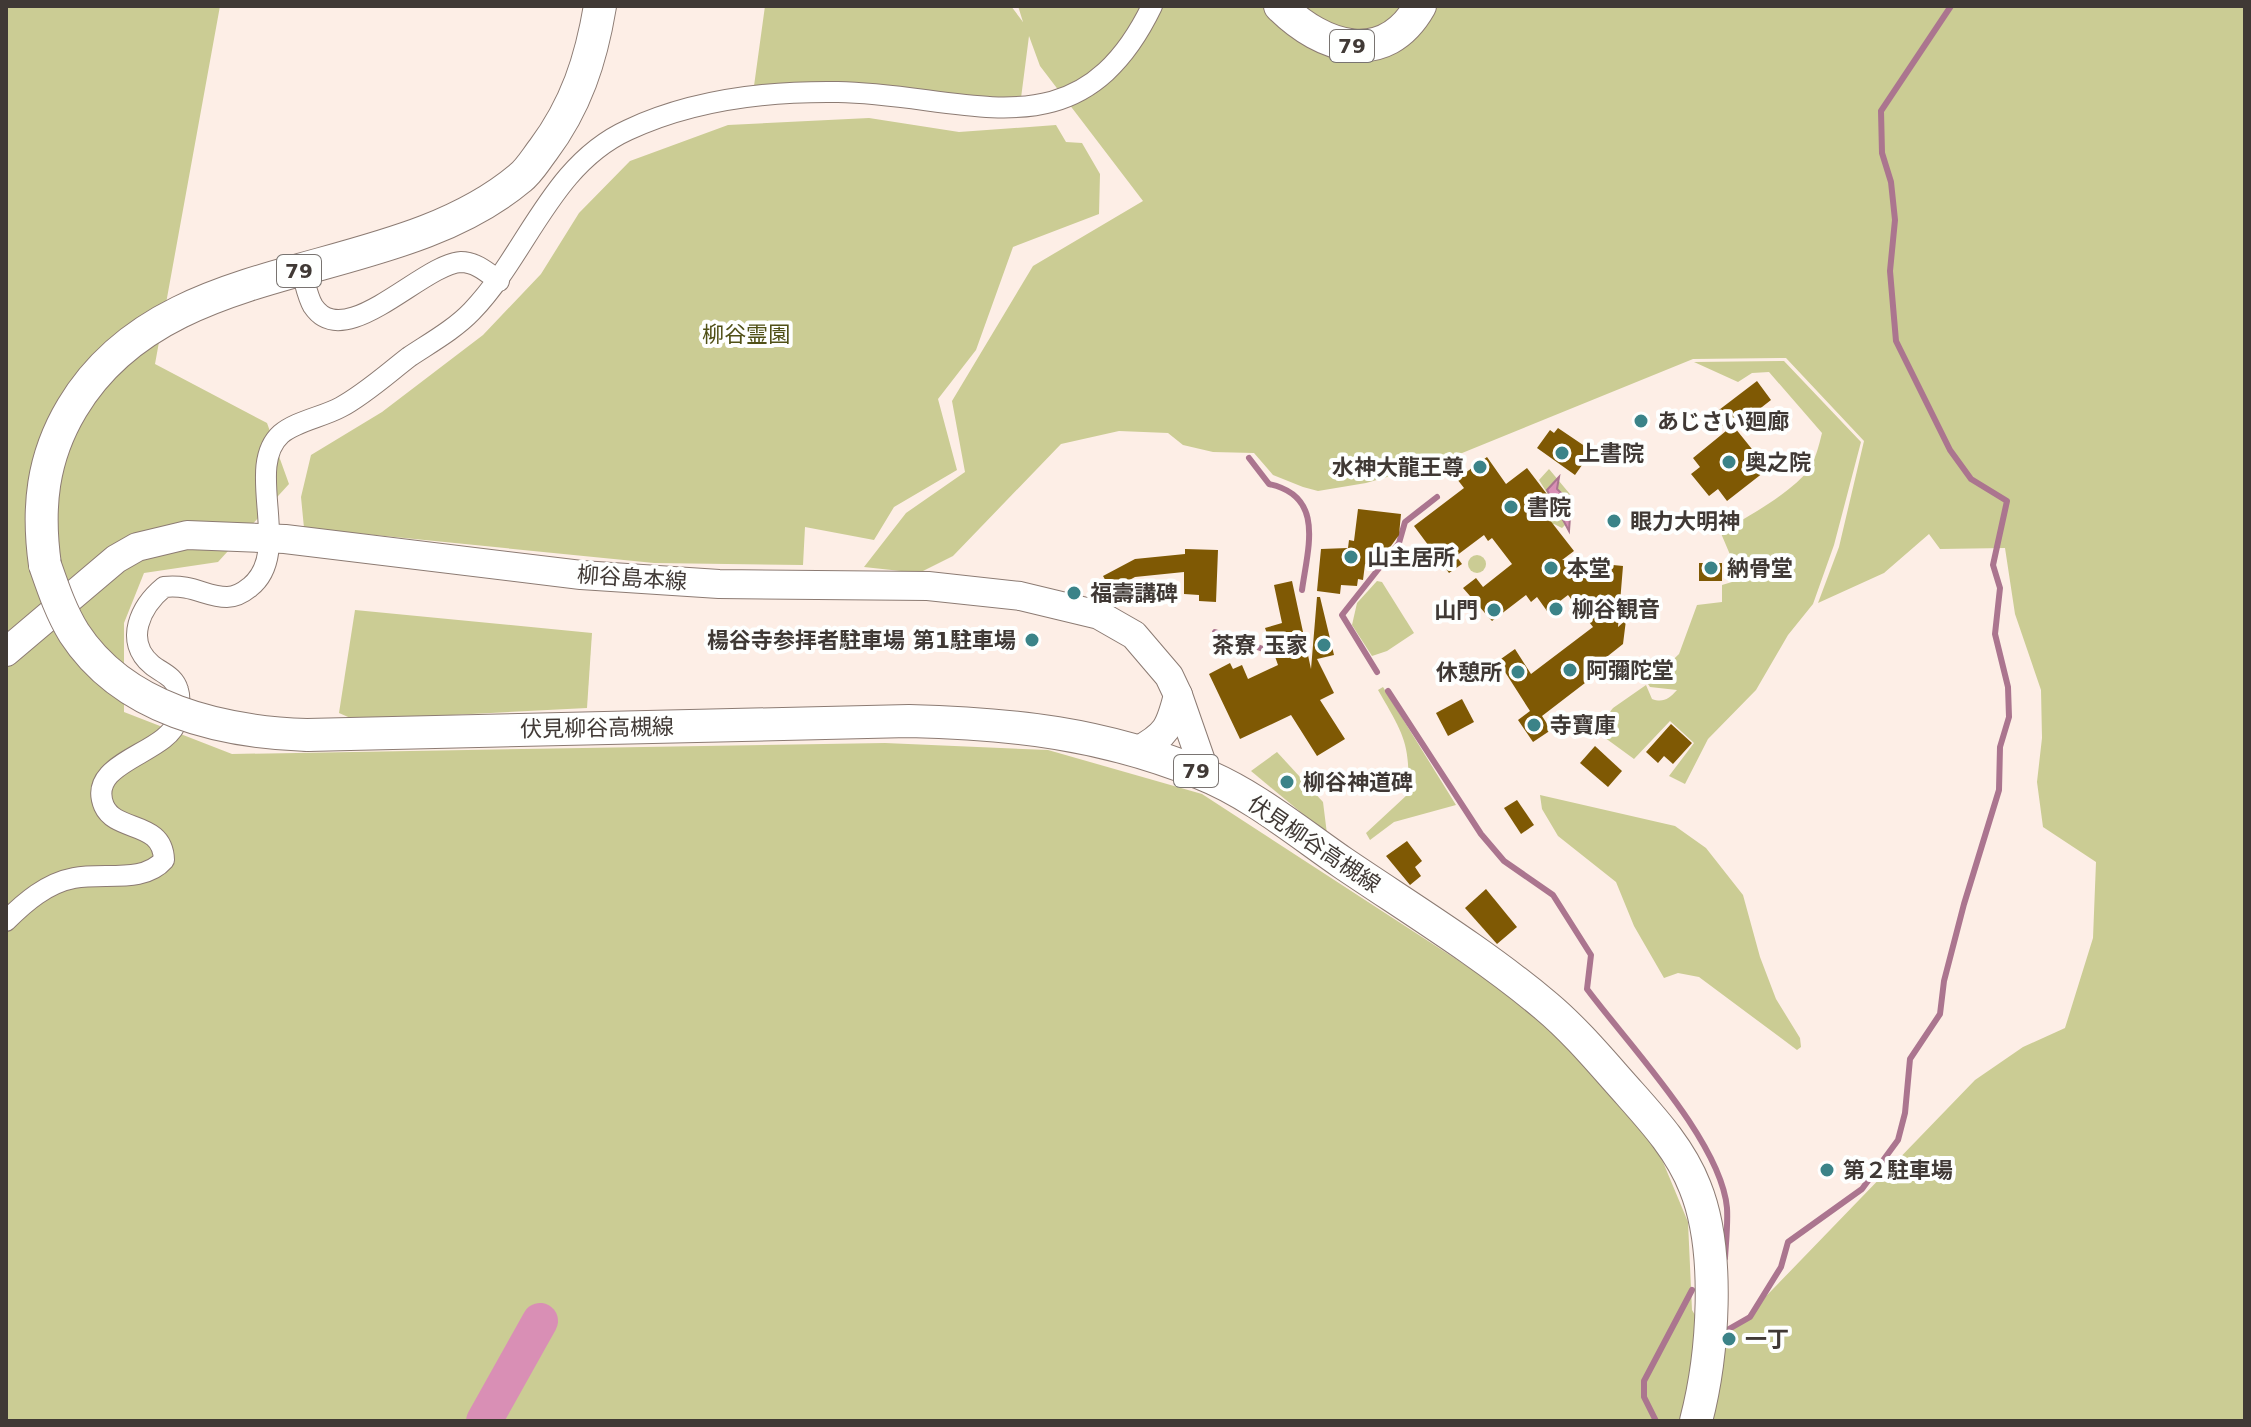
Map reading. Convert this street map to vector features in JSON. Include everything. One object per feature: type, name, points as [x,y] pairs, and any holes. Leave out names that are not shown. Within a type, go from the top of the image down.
[{"type":"main road","name":"伏見柳谷高槻線","points":[[600,6],[591,55],[566,119],[522,177],[462,215],[414,237],[301,270],[183,311],[133,342],[102,367],[80,395],[57,433],[40,500],[45,565],[74,632],[94,659],[120,681],[153,702],[189,717],[234,727],[307,735],[997,723],[1056,730],[1137,751],[1200,773],[1285,823],[1548,1007],[1660,1128],[1696,1188],[1705,1221],[1711,1305],[1702,1396],[1696,1421]]},
{"type":"main road","name":"79","points":[[1280,6],[1298,24],[1327,39],[1355,46],[1385,43],[1405,28],[1420,6]]},
{"type":"main road","name":"柳谷島本線","points":[[6,652],[116,559],[137,547],[187,535],[268,538],[581,575],[719,584],[928,586],[1020,596],[1099,615],[1134,635],[1169,676],[1201,761],[1200,773]]},
{"type":"main road","points":[[1137,751],[1159,739],[1171,724],[1178,695]]},
{"type":"street","points":[[6,921],[26,901],[71,878],[144,874],[164,860],[164,848],[157,838],[113,816],[104,807],[102,791],[107,777],[121,764],[169,737],[177,723],[178,689],[171,677],[149,663],[140,645],[136,627],[140,611],[164,587],[182,585],[227,597],[242,593],[259,580],[269,563],[269,452],[281,433],[342,407],[469,314],[499,281],[549,202],[586,156],[628,130],[689,110],[760,94],[842,92],[964,107],[1051,103],[1084,88],[1114,66],[1136,39],[1152,6]]},
{"type":"street","points":[[301,270],[313,306],[330,320],[350,320],[440,269],[460,262],[480,267],[499,281]]},
{"type":"green space","points":[[6,6],[220,6],[155,364],[267,423],[289,484],[218,562],[144,573],[124,623],[124,712],[232,754],[885,743],[1048,750],[1202,794],[1522,1002],[1541,1018],[1653,1138],[1688,1222],[1692,1310],[1705,1332],[1722,1335],[1744,1319],[1975,1080],[2023,1047],[2065,1028],[2093,938],[2096,862],[2043,827],[2037,782],[2042,738],[2041,690],[2015,614],[2005,548],[1940,549],[1929,534],[1884,573],[1818,603],[1839,547],[1864,441],[1786,358],[1693,359],[1440,462],[1366,483],[1318,491],[1273,475],[1254,453],[1213,452],[1183,445],[1168,433],[1119,431],[1061,444],[953,556],[919,573],[864,567],[906,513],[965,472],[952,401],[1033,266],[1143,201],[1040,66],[1029,36],[1021,98],[957,103],[867,89],[754,86],[765,6],[1011,6],[1023,22],[1018,6],[2245,6],[2245,1421],[6,1421]]},
{"type":"green space","name":"柳谷霊園","points":[[869,118],[959,132],[1056,125],[1066,142],[1082,143],[1100,174],[1099,214],[1013,247],[976,350],[938,399],[957,470],[894,507],[874,540],[805,527],[803,565],[654,563],[304,528],[301,497],[311,455],[382,412],[483,335],[541,274],[579,213],[630,161],[728,125]]},
{"type":"green space","points":[[1784,361],[1861,442],[1834,545],[1813,604],[1788,635],[1756,690],[1708,739],[1685,784],[1669,776],[1694,743],[1670,721],[1634,759],[1597,732],[1597,728],[1613,708],[1646,685],[1652,699],[1659,701],[1677,690],[1650,687],[1648,684],[1679,654],[1697,605],[1722,602],[1722,585],[1732,582],[1734,564],[1720,531],[1754,513],[1793,486],[1809,469],[1820,442],[1822,433],[1769,372],[1752,373],[1738,382],[1694,362]]},
{"type":"green space","points":[[1549,469],[1574,499],[1571,519],[1562,528],[1554,524],[1546,530],[1537,518],[1554,504],[1539,480]]},
{"type":"green space","points":[[1477,555],[1486,564],[1477,573],[1468,564]]},
{"type":"green space","points":[[1377,581],[1382,582],[1414,633],[1387,651],[1372,656],[1352,625],[1357,603]]},
{"type":"green space","points":[[355,610],[592,633],[587,708],[355,720],[339,713]]},
{"type":"green space","points":[[1383,687],[1456,805],[1394,822],[1370,840],[1366,833],[1407,795],[1406,750],[1399,728],[1378,690]]},
{"type":"green space","points":[[1277,752],[1323,802],[1327,834],[1251,771]]},
{"type":"green space","points":[[1540,795],[1675,826],[1706,848],[1743,895],[1760,957],[1776,999],[1800,1038],[1801,1047],[1797,1050],[1699,977],[1678,973],[1664,978],[1634,926],[1616,882],[1558,836],[1542,809]]},
{"type":"shaded area","points":[[1559,477],[1557,489],[1571,503],[1569,531],[1547,490]]},
{"type":"building","name":"奥之院","points":[[1757,381],[1771,400],[1735,428],[1768,469],[1727,501],[1718,489],[1709,496],[1691,474],[1700,467],[1693,458],[1726,431],[1715,413]]},
{"type":"building","name":"上書院","points":[[1558,428],[1592,451],[1575,475],[1537,448],[1550,430],[1554,433]]},
{"type":"building","points":[[1487,457],[1506,484],[1527,468],[1553,502],[1542,510],[1574,551],[1562,560],[1623,566],[1618,627],[1626,620],[1623,644],[1594,667],[1598,673],[1542,716],[1551,730],[1533,742],[1518,720],[1530,711],[1498,661],[1515,649],[1531,674],[1593,627],[1568,595],[1547,611],[1537,597],[1531,602],[1526,595],[1492,621],[1463,588],[1476,578],[1483,587],[1512,564],[1492,538],[1488,541],[1484,535],[1456,556],[1462,564],[1449,573],[1414,526],[1464,488],[1457,479]]},
{"type":"building","name":"山主居所","points":[[1358,509],[1401,514],[1399,535],[1377,565],[1365,564],[1363,580],[1358,579],[1357,586],[1341,585],[1340,594],[1317,591],[1321,549],[1348,548],[1349,540],[1354,541]]},
{"type":"building","points":[[1185,549],[1218,550],[1216,602],[1199,601],[1199,595],[1184,594],[1184,572],[1135,577],[1111,590],[1103,576],[1135,559],[1185,554]]},
{"type":"building","name":"納骨堂","points":[[1699,563],[1722,563],[1722,581],[1699,581]]},
{"type":"building","points":[[1292,581],[1311,669],[1317,597],[1320,597],[1334,655],[1317,659],[1334,693],[1320,700],[1345,739],[1317,756],[1291,715],[1240,739],[1209,674],[1230,663],[1233,669],[1242,665],[1248,679],[1278,665],[1265,628],[1282,623],[1274,585]]},
{"type":"building","points":[[1462,699],[1474,722],[1448,736],[1436,713]]},
{"type":"building","points":[[1671,724],[1692,743],[1673,764],[1664,756],[1658,763],[1646,752]]},
{"type":"building","points":[[1595,746],[1622,771],[1608,787],[1580,763]]},
{"type":"building","points":[[1517,800],[1534,825],[1521,834],[1504,808]]},
{"type":"building","points":[[1407,841],[1422,861],[1415,867],[1421,876],[1410,885],[1386,856]]},
{"type":"building","points":[[1486,889],[1517,927],[1497,944],[1465,908]]},
{"type":"waterway","points":[[1722,1333],[1750,1317],[1781,1267],[1788,1242],[1862,1189],[1898,1140],[1905,1113],[1910,1059],[1940,1014],[1944,981],[1964,904],[1999,790],[2000,747],[2009,717],[2008,687],[1995,634],[2000,588],[1993,565],[2007,501],[1971,479],[1950,450],[1896,341],[1890,271],[1895,220],[1891,182],[1882,153],[1881,111],[1951,6]]},
{"type":"waterway","points":[[1249,458],[1269,484],[1287,490],[1306,511],[1309,541],[1302,590]]},
{"type":"waterway","points":[[1377,672],[1342,615],[1399,543],[1405,522],[1437,497]]},
{"type":"waterway","points":[[1215,632],[1263,649]]},
{"type":"waterway","points":[[1388,691],[1481,834],[1504,861],[1553,895],[1591,955],[1587,989],[1691,1124],[1721,1182],[1727,1208],[1725,1258]]},
{"type":"waterway","points":[[1656,1421],[1644,1397],[1644,1381],[1692,1290]]},
{"type":"waterway","points":[[484,1421],[540,1321]]},
{"type":"place","name":"あじさい廻廊","points":[[1641,421]]},
{"type":"place","name":"上書院","points":[[1562,453]]},
{"type":"place","name":"奥之院","points":[[1729,462]]},
{"type":"place","name":"水神大龍王尊","points":[[1480,467]]},
{"type":"place","name":"書院","points":[[1511,507]]},
{"type":"place","name":"眼力大明神","points":[[1614,521]]},
{"type":"place","name":"山主居所","points":[[1351,557]]},
{"type":"place","name":"本堂","points":[[1551,568]]},
{"type":"place","name":"納骨堂","points":[[1711,568]]},
{"type":"place","name":"福壽講碑","points":[[1074,593]]},
{"type":"place","name":"柳谷観音","points":[[1556,609]]},
{"type":"place","name":"山門","points":[[1494,610]]},
{"type":"place","name":"楊谷寺参拝者駐車場 第1駐車場","points":[[1032,640]]},
{"type":"place","name":"茶寮 玉家","points":[[1324,645]]},
{"type":"place","name":"阿彌陀堂","points":[[1570,670]]},
{"type":"place","name":"休憩所","points":[[1518,672]]},
{"type":"place","name":"寺寶庫","points":[[1534,725]]},
{"type":"place","name":"柳谷神道碑","points":[[1287,782]]},
{"type":"place","name":"第２駐車場","points":[[1827,1170]]},
{"type":"place","name":"一丁","points":[[1729,1339]]}]
